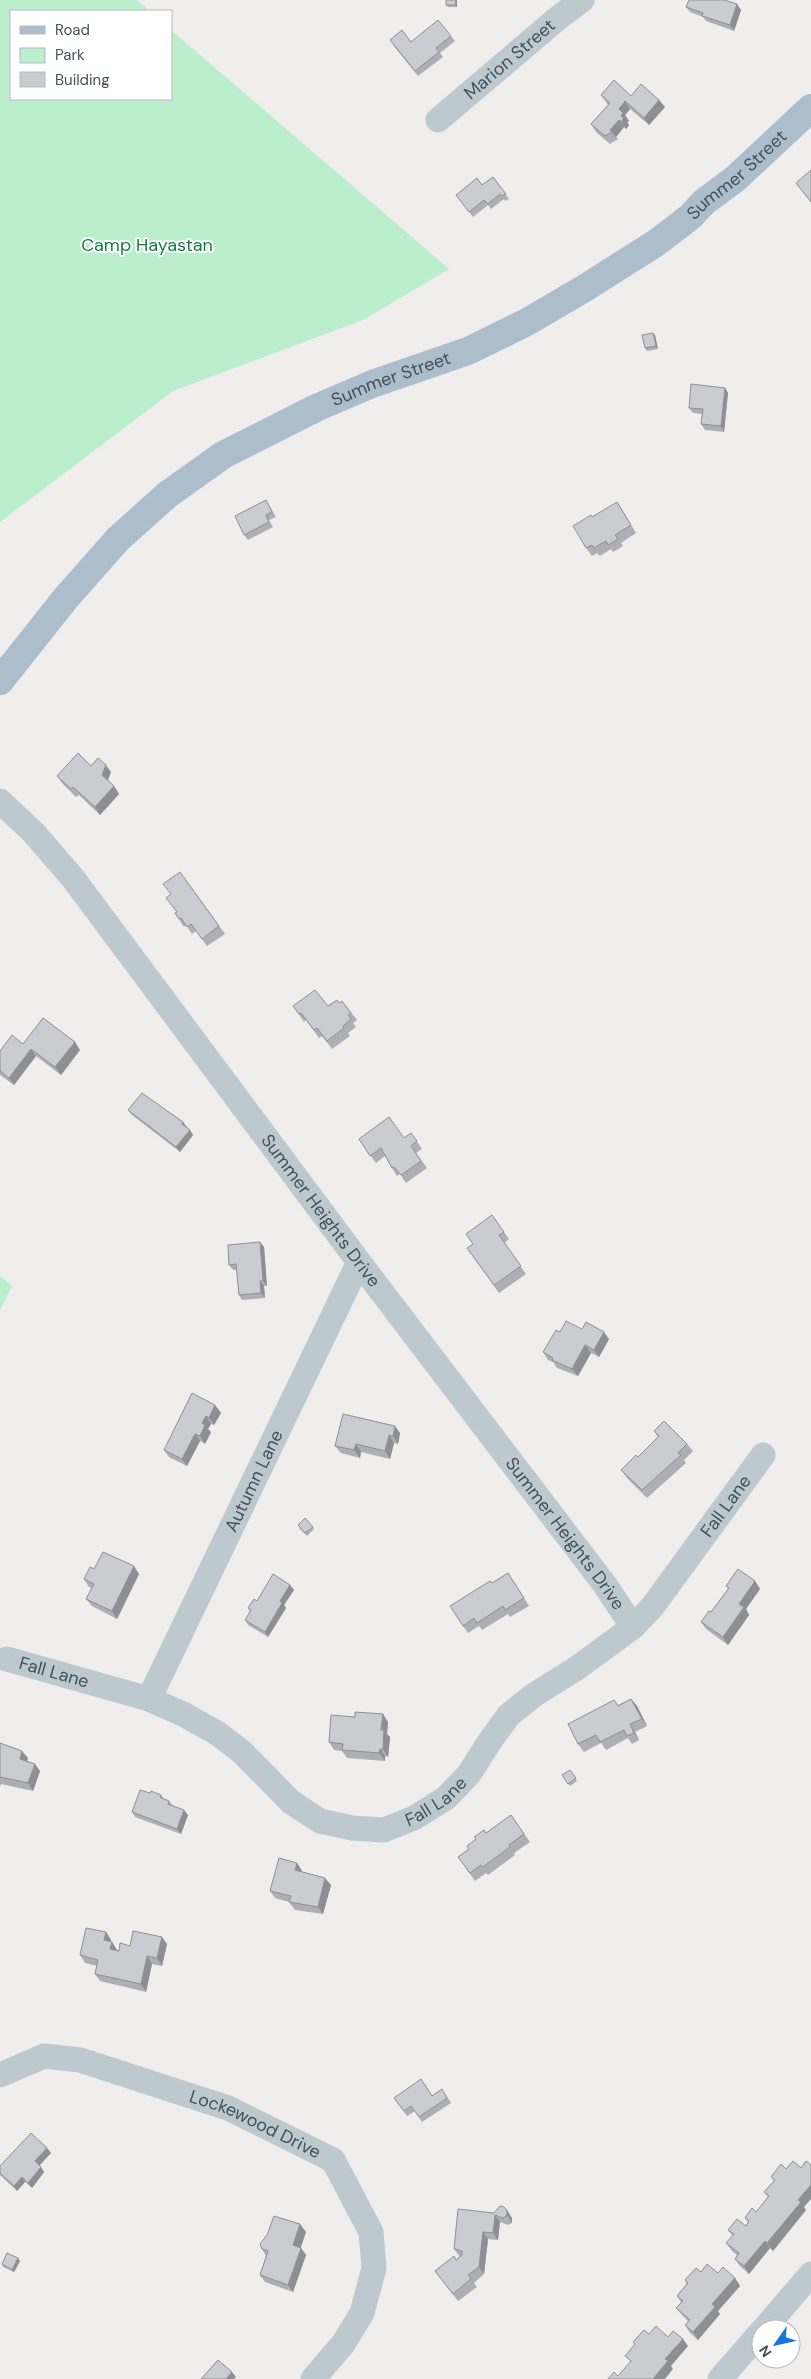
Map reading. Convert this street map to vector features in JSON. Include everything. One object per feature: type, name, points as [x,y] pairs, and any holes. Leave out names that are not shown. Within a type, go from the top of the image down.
[{"type":"main road","name":"Summer Street","points":[[0,681],[65,599],[118,539],[167,495],[223,455],[316,408],[372,384],[468,351],[527,322],[585,288],[656,242],[690,217],[811,108]]},
{"type":"street","name":"Marion Street","points":[[438,120],[582,0]]},
{"type":"street","name":"Summer Heights Drive","points":[[0,802],[34,832],[72,876],[359,1262],[605,1585],[632,1627]]},
{"type":"street","name":"Autumn Lane","points":[[149,1699],[359,1262]]},
{"type":"street","name":"Fall Lane","points":[[7,1659],[149,1699],[183,1714],[217,1733],[242,1752],[291,1802],[320,1821],[352,1828],[384,1830],[414,1818],[446,1798],[469,1774],[509,1715],[534,1695],[577,1668],[632,1627],[653,1606],[763,1455]]},
{"type":"street","name":"Lockewood Drive","points":[[0,2075],[44,2056],[80,2060],[228,2108],[333,2160],[371,2232],[374,2268],[362,2313],[343,2344],[314,2379]]},
{"type":"street","points":[[773,2319],[811,2274]]},
{"type":"street","points":[[720,2379],[751,2343]]},
{"type":"green space","name":"Camp Hayastan","points":[[0,0],[137,0],[149,10],[10,10],[10,100],[172,100],[172,31],[449,269],[363,320],[173,391],[0,522]]},
{"type":"green space","points":[[0,1276],[12,1286],[0,1310]]},
{"type":"building","points":[[446,0],[456,0],[455,5],[446,5]]},
{"type":"building","points":[[689,0],[724,0],[737,4],[730,25],[702,16],[703,13],[686,7]]},
{"type":"building","points":[[438,20],[451,36],[436,48],[439,52],[415,71],[390,40],[402,30],[411,42]]},
{"type":"building","points":[[614,80],[631,96],[641,84],[659,100],[644,118],[625,101],[619,109],[623,113],[621,116],[624,118],[621,122],[619,120],[610,130],[612,132],[605,136],[591,124],[610,103],[601,95]]},
{"type":"building","points":[[811,170],[811,202],[796,183]]},
{"type":"building","points":[[493,177],[506,194],[502,196],[500,194],[488,204],[484,200],[469,212],[456,195],[477,178],[482,185]]},
{"type":"building","points":[[653,333],[656,346],[645,348],[642,335]]},
{"type":"building","points":[[691,384],[725,388],[721,426],[701,424],[703,409],[689,408]]},
{"type":"building","points":[[266,500],[272,512],[266,515],[269,522],[244,535],[235,516]]},
{"type":"building","points":[[617,502],[631,525],[615,535],[618,539],[608,545],[606,541],[594,548],[592,545],[586,548],[573,526]]},
{"type":"building","points":[[78,753],[91,766],[98,758],[106,765],[102,775],[114,786],[95,807],[73,787],[71,789],[57,776]]},
{"type":"building","points":[[180,872],[219,926],[202,939],[191,924],[187,927],[181,918],[179,919],[175,913],[177,912],[166,898],[171,894],[163,884]]},
{"type":"building","points":[[315,990],[328,1006],[337,1000],[339,1003],[342,1001],[351,1013],[348,1015],[351,1019],[343,1026],[344,1028],[327,1041],[317,1028],[314,1030],[293,1006]]},
{"type":"building","points":[[43,1018],[75,1042],[55,1067],[31,1049],[9,1078],[0,1071],[0,1051],[12,1035],[23,1044]]},
{"type":"building","points":[[142,1093],[183,1122],[182,1124],[190,1130],[176,1147],[128,1110]]},
{"type":"building","points":[[389,1117],[404,1138],[411,1133],[417,1141],[411,1146],[421,1161],[401,1175],[394,1167],[392,1168],[381,1148],[370,1156],[359,1139]]},
{"type":"building","points":[[492,1215],[504,1232],[499,1235],[521,1266],[494,1285],[467,1248],[473,1244],[466,1234]]},
{"type":"building","points":[[260,1242],[263,1281],[260,1281],[261,1293],[239,1295],[236,1264],[229,1265],[228,1245]]},
{"type":"building","points":[[566,1321],[582,1329],[586,1322],[604,1332],[594,1350],[585,1345],[572,1369],[552,1360],[553,1358],[543,1352],[556,1330],[560,1332]]},
{"type":"building","points":[[192,1393],[215,1405],[209,1418],[206,1416],[202,1423],[205,1425],[200,1436],[195,1434],[182,1459],[164,1450]]},
{"type":"building","points":[[343,1414],[395,1426],[393,1436],[389,1435],[385,1451],[356,1444],[354,1450],[335,1446]]},
{"type":"building","points":[[664,1421],[687,1444],[678,1453],[681,1455],[642,1490],[621,1470],[636,1455],[638,1457],[659,1436],[654,1431]]},
{"type":"building","points":[[305,1518],[313,1527],[305,1533],[298,1525]]},
{"type":"building","points":[[103,1552],[134,1566],[112,1611],[86,1599],[94,1584],[84,1579],[90,1567],[94,1569]]},
{"type":"building","points":[[738,1569],[755,1581],[739,1604],[744,1607],[723,1637],[701,1622],[729,1588],[726,1586]]},
{"type":"building","points":[[508,1573],[524,1598],[505,1610],[503,1606],[477,1623],[474,1618],[463,1626],[450,1606],[490,1581],[492,1583]]},
{"type":"building","points":[[273,1574],[290,1585],[265,1632],[245,1620],[251,1610],[248,1608],[254,1599],[257,1601]]},
{"type":"building","points":[[631,1699],[642,1719],[630,1724],[634,1733],[627,1736],[624,1730],[600,1742],[596,1735],[578,1744],[568,1724],[614,1700],[618,1706]]},
{"type":"building","points":[[355,1712],[383,1714],[381,1730],[384,1730],[383,1749],[380,1749],[379,1753],[342,1750],[343,1744],[329,1742],[331,1715],[355,1717]]},
{"type":"building","points":[[0,1743],[22,1751],[20,1759],[35,1764],[28,1783],[0,1777]]},
{"type":"building","points":[[570,1770],[576,1778],[568,1784],[562,1775]]},
{"type":"building","points":[[140,1790],[150,1793],[151,1791],[161,1795],[160,1797],[169,1801],[168,1804],[184,1810],[177,1829],[132,1812]]},
{"type":"building","points":[[511,1815],[524,1834],[483,1867],[481,1865],[470,1873],[458,1857],[469,1849],[467,1846],[476,1839],[474,1837],[484,1830],[486,1833]]},
{"type":"building","points":[[279,1858],[297,1863],[295,1870],[325,1878],[318,1907],[289,1902],[291,1896],[270,1891]]},
{"type":"building","points":[[86,1928],[106,1932],[104,1940],[112,1942],[110,1949],[119,1951],[120,1943],[130,1946],[133,1931],[162,1937],[157,1958],[147,1956],[141,1984],[95,1974],[98,1960],[80,1955]]},
{"type":"building","points":[[421,2079],[432,2096],[442,2089],[447,2098],[419,2117],[411,2106],[404,2111],[394,2098]]},
{"type":"building","points":[[31,2133],[47,2148],[35,2161],[41,2167],[28,2183],[22,2177],[14,2186],[0,2173],[0,2166]]},
{"type":"building","points":[[793,2161],[801,2168],[806,2161],[811,2165],[811,2185],[798,2200],[801,2202],[767,2243],[765,2241],[744,2266],[735,2259],[739,2253],[726,2243],[734,2234],[728,2230],[737,2219],[746,2226],[749,2221],[745,2218],[752,2208],[756,2212],[769,2196],[764,2192],[775,2180],[771,2177],[781,2164],[786,2169]]},
{"type":"building","points":[[500,2206],[507,2210],[507,2215],[503,2218],[495,2215],[493,2233],[483,2232],[479,2267],[468,2275],[471,2279],[453,2294],[435,2271],[454,2256],[456,2260],[462,2255],[462,2251],[454,2249],[458,2209],[494,2213]]},
{"type":"building","points":[[274,2216],[300,2224],[293,2245],[301,2248],[288,2285],[260,2275],[268,2251],[262,2249],[260,2244],[267,2235]]},
{"type":"building","points":[[7,2253],[18,2258],[12,2270],[2,2264]]},
{"type":"building","points":[[707,2264],[718,2273],[723,2267],[735,2278],[712,2304],[715,2307],[693,2332],[685,2325],[690,2320],[676,2308],[683,2301],[677,2296],[688,2283],[685,2280],[696,2268],[701,2272]]},
{"type":"building","points":[[656,2326],[668,2337],[673,2331],[683,2339],[665,2359],[668,2361],[653,2379],[608,2379],[614,2372],[618,2376],[631,2361],[625,2356],[635,2344],[633,2342],[644,2330],[649,2334]]},
{"type":"building","points":[[218,2360],[232,2372],[226,2379],[201,2379]]}]
